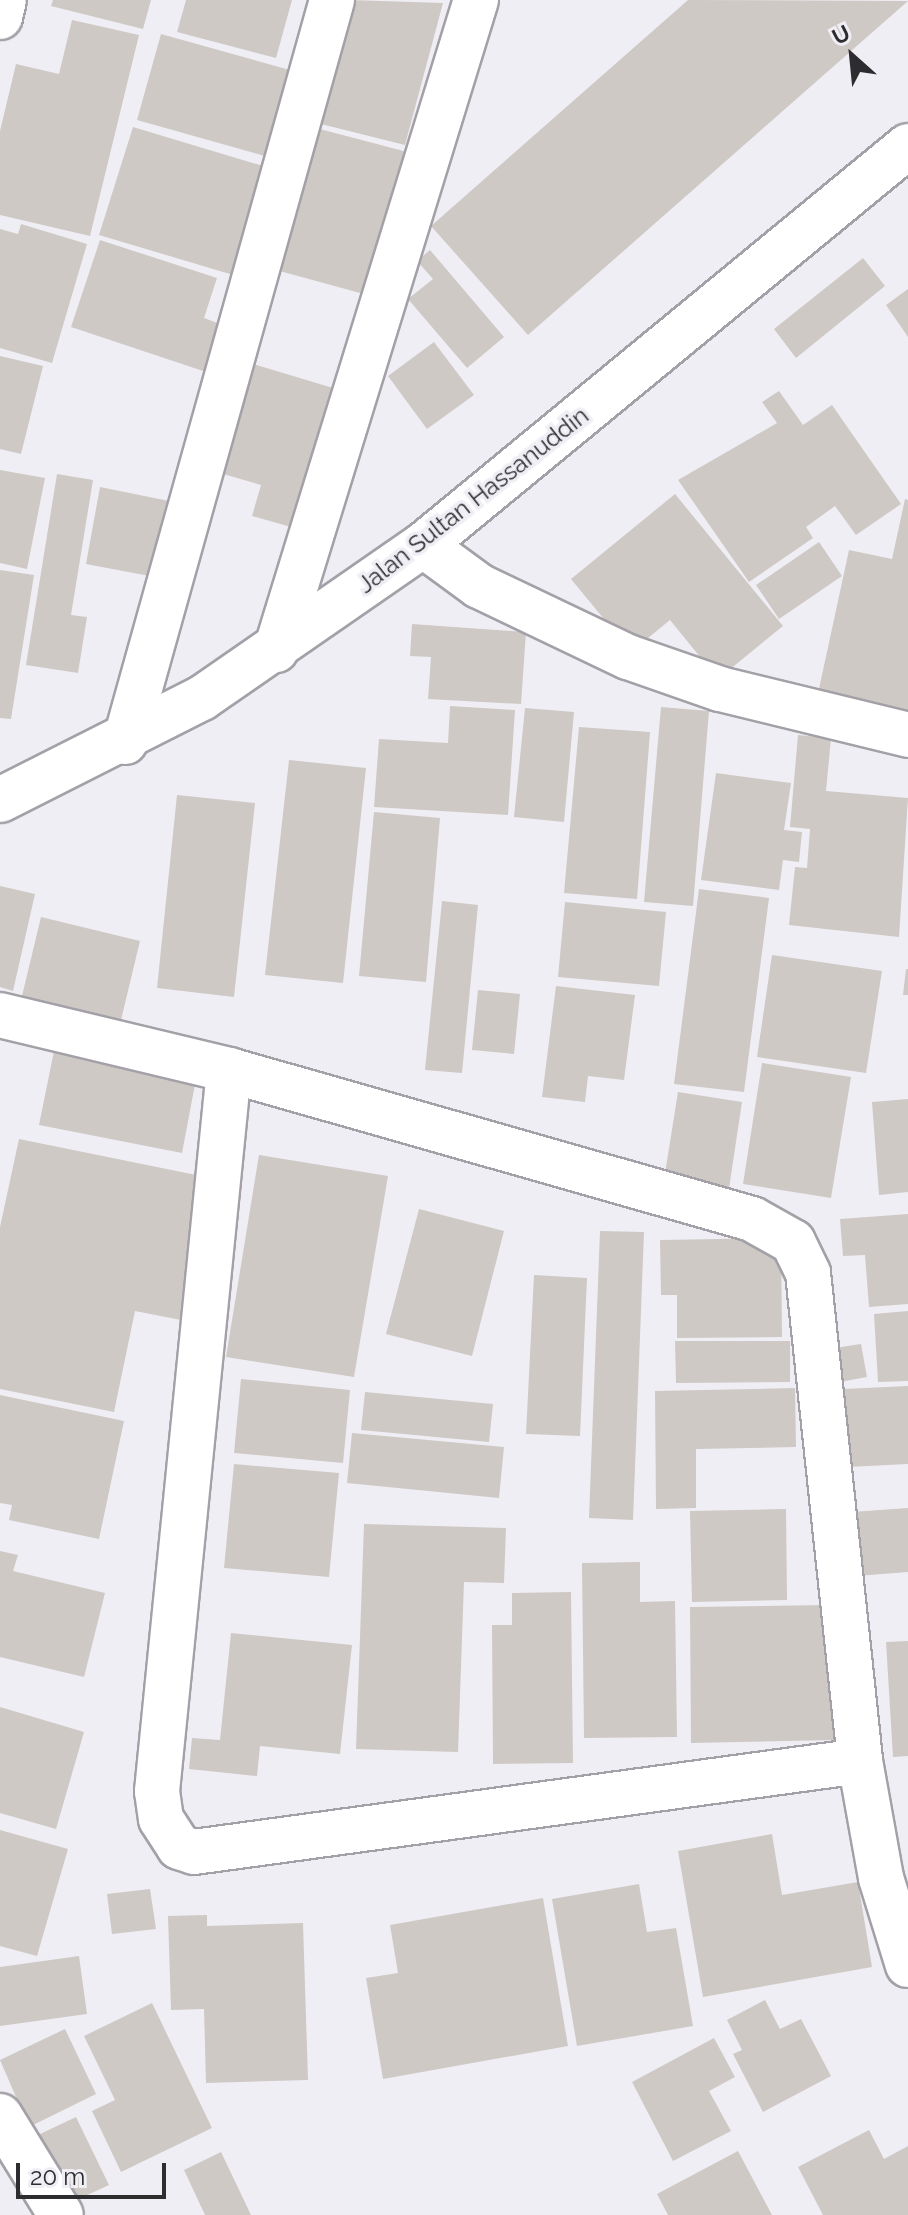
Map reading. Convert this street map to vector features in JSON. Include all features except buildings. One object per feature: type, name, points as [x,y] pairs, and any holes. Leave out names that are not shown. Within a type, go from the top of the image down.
[{"type":"street","points":[[0,17],[4,0]]},
{"type":"street","points":[[125,742],[332,0]]},
{"type":"street","points":[[276,650],[476,0]]},
{"type":"street","name":"Jalan Sultan Hassanuddin","points":[[0,800],[125,742],[276,650],[423,545],[908,146]]},
{"type":"street","points":[[423,545],[479,586],[628,657],[720,689],[908,735]]},
{"type":"street","points":[[0,1015],[229,1070],[752,1219],[793,1242],[808,1273],[860,1761],[881,1878],[908,1965]]},
{"type":"street","points":[[229,1070],[157,1791],[161,1819],[179,1847],[194,1852],[860,1761]]},
{"type":"street","points":[[0,2116],[61,2215]]}]
